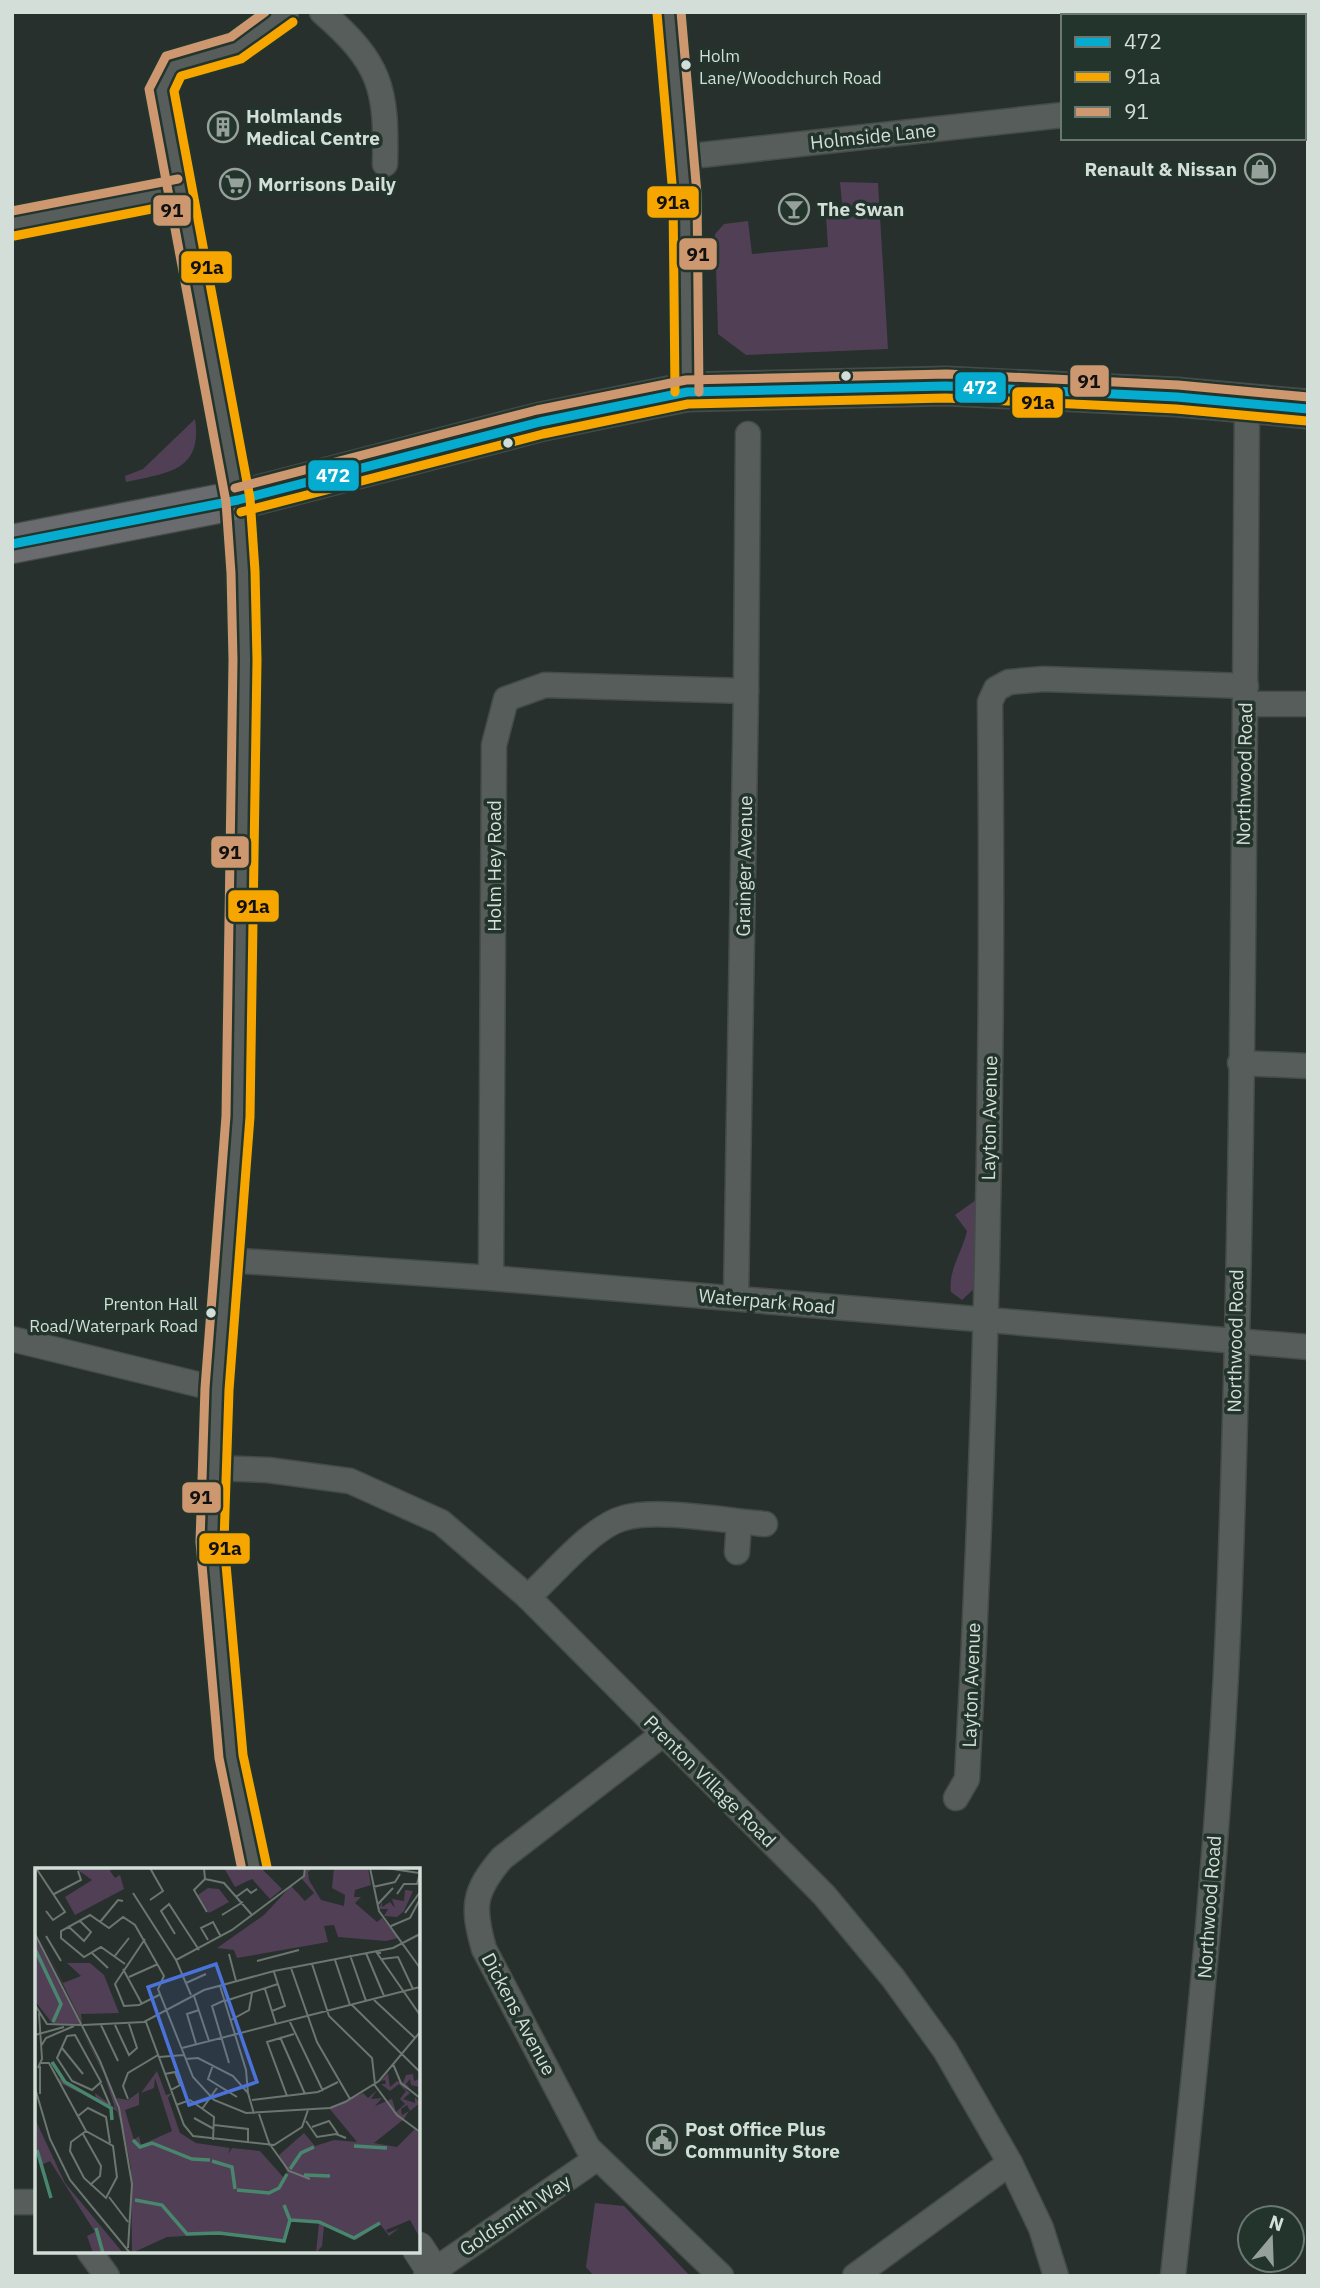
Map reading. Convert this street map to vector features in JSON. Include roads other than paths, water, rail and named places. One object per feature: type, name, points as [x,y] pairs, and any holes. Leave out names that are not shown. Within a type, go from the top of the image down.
[{"type":"highway","points":[[12,544],[238,500],[540,422],[687,392],[946,386],[1308,409]]},
{"type":"street","points":[[255,1868],[231,1757],[212,1542],[217,1389],[238,1117],[246,660],[238,500],[161,89],[173,66],[236,48],[286,12]]},
{"type":"street","points":[[322,12],[364,53],[383,91],[387,168]]},
{"type":"street","points":[[669,12],[683,157],[687,392]]},
{"type":"street","name":"Holmside Lane","points":[[683,157],[1061,115]]},
{"type":"street","points":[[12,224],[180,191]]},
{"type":"street","name":"Northwood Road","points":[[1173,2276],[1201,2022],[1230,1582],[1246,695],[1247,404]]},
{"type":"street","name":"Grainger Avenue","points":[[736,1298],[747,691],[748,434]]},
{"type":"street","name":"Layton Avenue","points":[[956,1798],[967,1779],[968,1771],[985,1320],[993,931],[990,702],[996,689],[1009,682],[1043,679],[1246,695],[1308,704]]},
{"type":"street","name":"Holm Hey Road","points":[[491,1278],[494,745],[506,699],[545,685],[747,691]]},
{"type":"street","points":[[1240,1063],[1308,1066]]},
{"type":"street","name":"Waterpark Road","points":[[227,1260],[491,1278],[1308,1347]]},
{"type":"street","points":[[12,1339],[217,1389]]},
{"type":"street","name":"Prenton Village Road","points":[[214,1468],[268,1470],[350,1481],[441,1522],[528,1597],[824,1895],[894,1978],[945,2050],[1010,2163],[1041,2228],[1056,2276]]},
{"type":"street","points":[[528,1597],[601,1530],[622,1518],[647,1514],[765,1524]]},
{"type":"street","points":[[737,1552],[739,1522]]},
{"type":"street","name":"Dickens Avenue","points":[[663,1734],[502,1857],[485,1878],[475,1917],[484,1949],[597,2159],[721,2276]]},
{"type":"street","name":"Goldsmith Way","points":[[428,2268],[597,2159]]},
{"type":"street","points":[[855,2276],[1010,2163]]},
{"type":"street","points":[[12,2202],[35,2202]]},
{"type":"street","points":[[90,2253],[107,2276]]},
{"type":"place","name":"Holm Lane/Woodchurch Road","points":[[686,65]]},
{"type":"place","name":"Holmlands Medical Centre","points":[[223,127]]},
{"type":"place","name":"Renault & Nissan","points":[[1260,169]]},
{"type":"place","name":"Morrisons Daily","points":[[235,184]]},
{"type":"place","name":"The Swan","points":[[794,209]]},
{"type":"place","name":"Prenton Hall Road/Waterpark Road","points":[[211,1313]]},
{"type":"place","name":"Post Office Plus Community Store","points":[[662,2140]]}]
